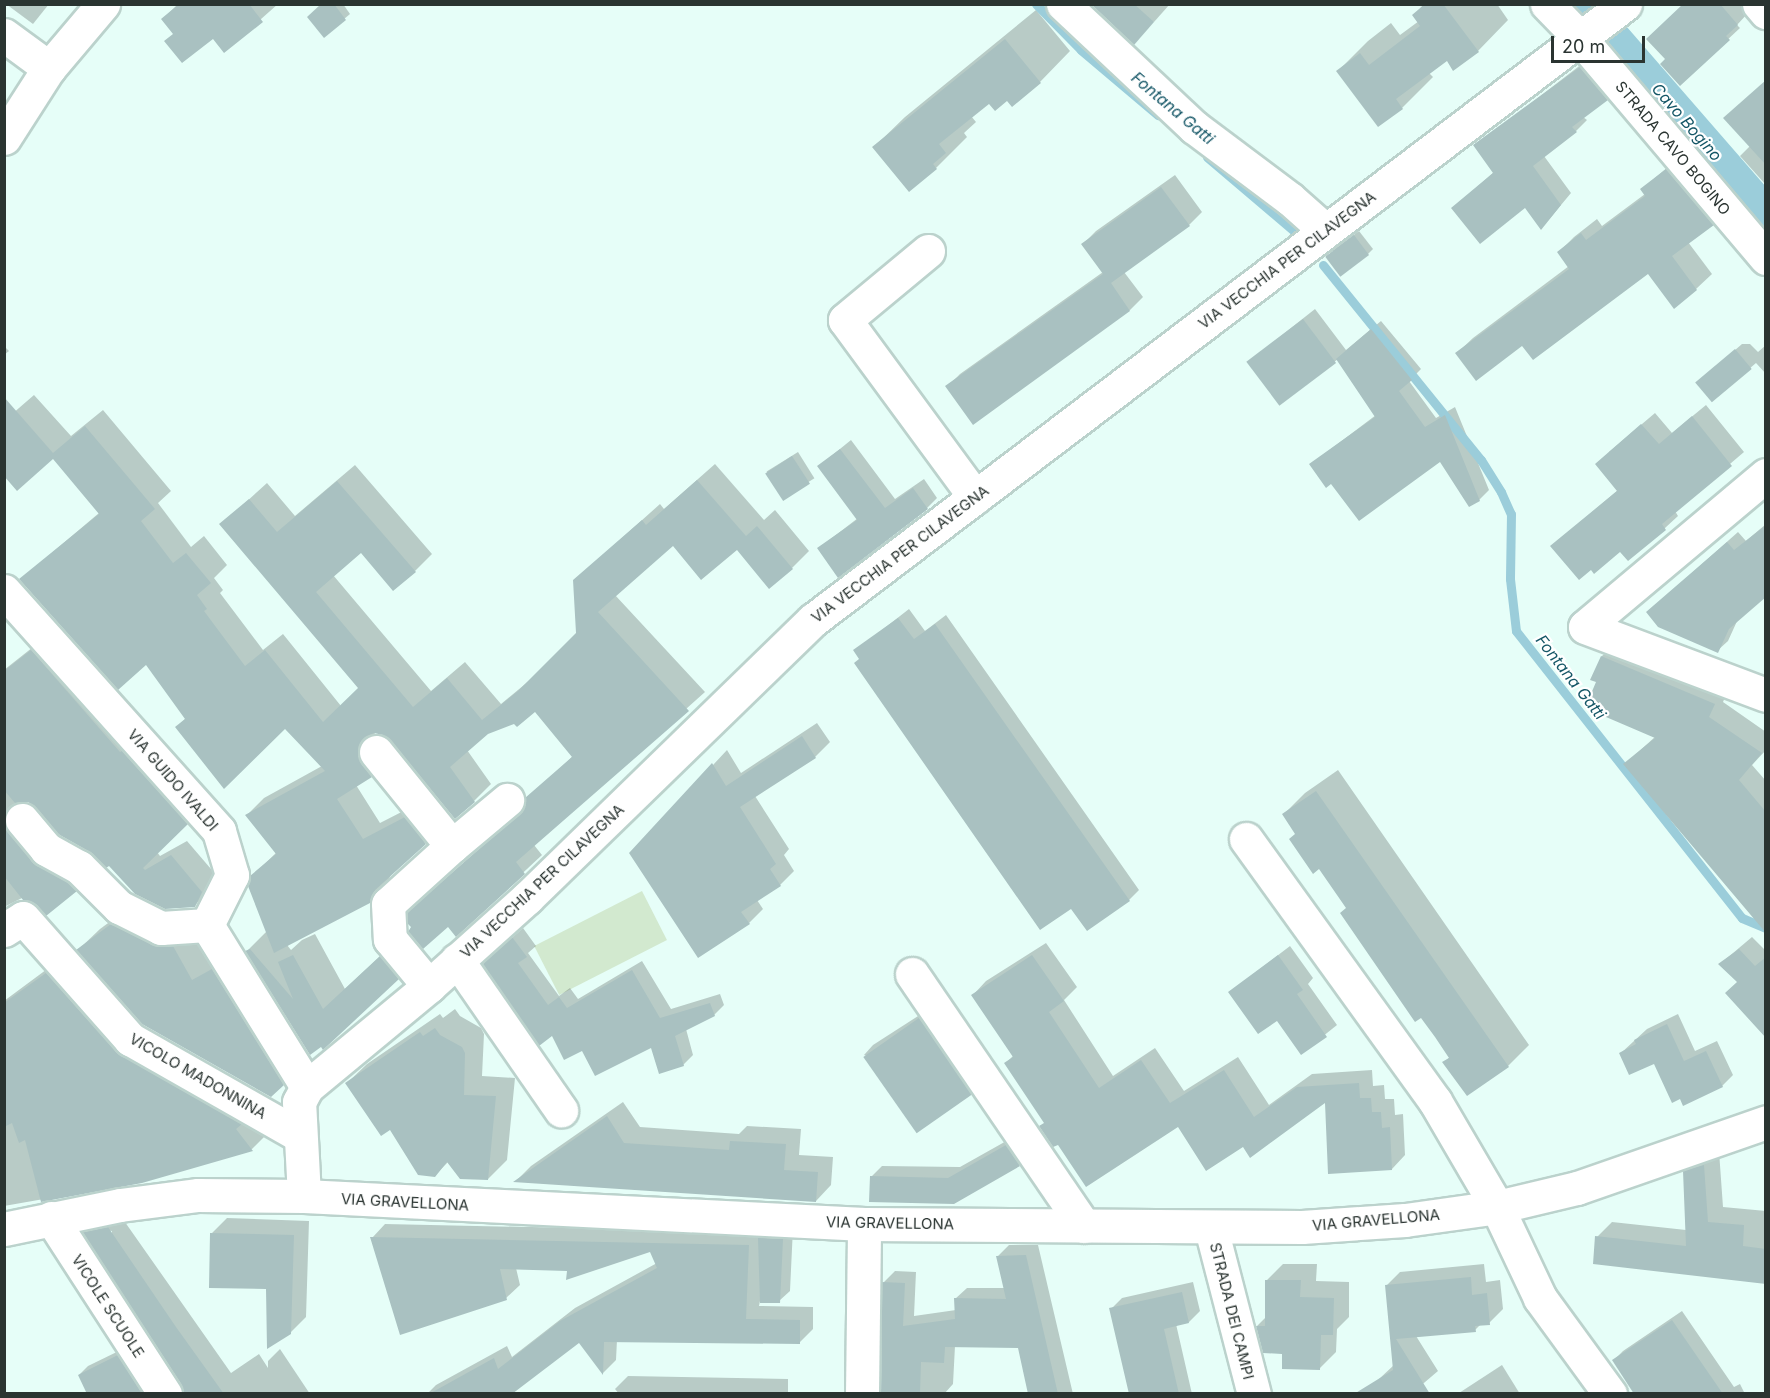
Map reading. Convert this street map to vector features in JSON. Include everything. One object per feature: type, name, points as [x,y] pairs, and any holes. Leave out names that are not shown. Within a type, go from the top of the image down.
[{"type":"street","points":[[4,138],[49,68],[103,4]]},
{"type":"street","points":[[1063,4],[1194,127],[1290,199],[1326,231]]},
{"type":"street","name":"STRADA CAVO BOGINO","points":[[1546,4],[1581,37],[1766,258]]},
{"type":"street","name":"VIA VECCHIA PER CILAVEGNA","points":[[307,1087],[429,986],[527,898],[813,620],[1625,4]]},
{"type":"street","points":[[1759,4],[1766,12]]},
{"type":"street","points":[[4,35],[49,68]]},
{"type":"street","points":[[928,251],[845,320],[975,497]]},
{"type":"street","points":[[1766,475],[1585,627],[1766,695]]},
{"type":"street","name":"VIA GUIDO IVALDI","points":[[4,591],[219,831],[232,875],[207,926]]},
{"type":"street","points":[[376,752],[452,846]]},
{"type":"street","points":[[429,986],[390,939],[388,904],[507,800]]},
{"type":"street","points":[[22,820],[46,849],[79,867],[119,907],[160,928],[207,926],[307,1087],[299,1102],[304,1196]]},
{"type":"street","points":[[1246,839],[1435,1101],[1497,1207],[1540,1298],[1610,1394]]},
{"type":"street","name":"VICOLO MADONNINA","points":[[4,930],[22,918],[130,1039],[299,1135]]},
{"type":"street","points":[[457,960],[561,1110]]},
{"type":"street","points":[[912,974],[1084,1226]]},
{"type":"street","name":"VIA GRAVELLONA","points":[[4,1229],[51,1218],[198,1195],[304,1196],[864,1224],[1302,1227],[1405,1220],[1497,1207],[1577,1188],[1766,1122]]},
{"type":"street","name":"VICOLE SCUOLE","points":[[51,1218],[165,1394]]},
{"type":"street","points":[[862,1394],[864,1224]]},
{"type":"street","name":"STRADA DEI CAMPI","points":[[1211,1228],[1254,1394]]},
{"type":"green space","points":[[642,891],[667,940],[559,995],[534,946]]},
{"type":"building","points":[[179,4],[249,4],[263,22],[224,53],[213,39],[182,63],[164,41],[173,34],[161,19]]},
{"type":"building","points":[[321,4],[334,4],[346,20],[324,38],[307,17]]},
{"type":"building","points":[[1091,4],[1134,4],[1154,22],[1134,45]]},
{"type":"building","points":[[1425,4],[1443,4],[1479,52],[1453,71],[1447,61],[1396,99],[1403,109],[1378,127],[1336,71],[1360,53],[1369,65],[1420,26],[1412,15]]},
{"type":"building","points":[[1683,4],[1720,4],[1738,25],[1726,36],[1730,40],[1680,86],[1660,64],[1665,59],[1646,39]]},
{"type":"building","points":[[1005,39],[1041,83],[1012,107],[1007,101],[995,111],[989,104],[939,144],[946,153],[933,164],[937,169],[909,192],[872,147]]},
{"type":"building","points":[[1580,67],[1608,100],[1572,127],[1577,132],[1533,166],[1561,205],[1541,230],[1525,208],[1480,244],[1451,208],[1493,173],[1473,145]]},
{"type":"building","points":[[1766,80],[1766,165],[1723,118]]},
{"type":"building","points":[[1666,169],[1714,225],[1672,256],[1697,290],[1674,309],[1648,274],[1533,360],[1522,346],[1476,381],[1455,353],[1569,269],[1557,252],[1581,233],[1586,240],[1645,196],[1640,189]]},
{"type":"building","points":[[1161,187],[1190,226],[1111,283],[1130,311],[973,425],[945,386],[1103,274],[1081,244]]},
{"type":"building","points":[[1354,235],[1369,255],[1340,277],[1325,257]]},
{"type":"building","points":[[1303,319],[1336,363],[1279,406],[1246,362]]},
{"type":"building","points":[[1371,329],[1412,380],[1399,391],[1425,427],[1445,415],[1480,501],[1469,507],[1440,462],[1359,521],[1331,484],[1326,488],[1309,464],[1375,417],[1336,359]]},
{"type":"building","points":[[1735,349],[1752,369],[1712,402],[1695,382]]},
{"type":"building","points":[[4,397],[53,453],[85,426],[155,509],[141,521],[173,563],[186,553],[211,583],[197,595],[207,609],[204,611],[245,666],[265,650],[323,722],[358,688],[219,524],[249,499],[277,532],[337,481],[416,572],[393,591],[361,553],[316,592],[413,707],[447,678],[482,720],[518,691],[576,633],[573,580],[642,520],[646,525],[697,480],[746,536],[757,526],[793,569],[769,589],[737,550],[701,580],[673,546],[598,612],[689,711],[516,862],[525,874],[456,937],[448,927],[423,949],[408,932],[411,927],[408,924],[407,912],[519,814],[524,807],[525,798],[572,757],[535,712],[517,727],[514,724],[488,734],[450,767],[475,802],[455,819],[390,740],[374,733],[365,737],[359,745],[358,755],[372,777],[337,799],[363,839],[405,817],[426,844],[375,890],[370,903],[274,953],[248,886],[250,876],[276,854],[245,815],[325,771],[285,729],[224,789],[175,727],[185,719],[146,665],[118,690],[19,579],[99,514],[53,459],[17,491],[4,476]]},
{"type":"building","points":[[1692,416],[1732,466],[1662,524],[1666,530],[1628,561],[1620,552],[1594,574],[1591,570],[1579,580],[1550,546],[1617,491],[1595,464],[1641,424],[1659,444]]},
{"type":"building","points":[[840,449],[885,508],[913,488],[928,509],[838,578],[817,548],[857,520],[817,466]]},
{"type":"building","points":[[792,456],[810,484],[783,501],[765,473]]},
{"type":"building","points":[[1766,525],[1766,597],[1729,629],[1718,653],[1658,627],[1646,612],[1727,542],[1734,550]]},
{"type":"building","points":[[898,618],[914,639],[935,624],[1130,901],[1087,931],[1071,909],[1040,930],[854,663],[859,659],[853,650]]},
{"type":"building","points":[[31,650],[120,752],[122,751],[188,824],[143,868],[145,870],[171,855],[202,892],[195,907],[165,909],[135,894],[109,866],[106,868],[88,851],[58,834],[36,808],[28,802],[15,803],[4,790],[4,671]]},
{"type":"building","points":[[1601,656],[1715,704],[1709,717],[1762,753],[1739,780],[1766,812],[1766,933],[1623,764],[1655,738],[1585,708],[1596,682],[1590,680]]},
{"type":"building","points":[[802,736],[816,758],[740,807],[776,864],[770,869],[781,886],[741,912],[750,924],[698,958],[629,853],[712,763],[726,786]]},
{"type":"building","points":[[1316,791],[1509,1067],[1467,1096],[1442,1062],[1449,1058],[1435,1037],[1421,1018],[1415,1022],[1340,913],[1346,908],[1319,869],[1313,874],[1289,839],[1295,834],[1282,814]]},
{"type":"building","points":[[6,829],[32,861],[68,882],[77,891],[46,916],[37,905],[23,900],[4,876]]},
{"type":"building","points":[[111,924],[153,945],[173,946],[192,980],[212,969],[284,1085],[271,1097],[142,1024],[76,950]]},
{"type":"building","points":[[512,937],[527,957],[518,963],[548,1005],[559,997],[567,1008],[632,970],[660,1018],[710,1003],[715,1016],[675,1036],[684,1066],[659,1074],[651,1048],[595,1076],[582,1051],[564,1060],[552,1036],[539,1046],[482,963]]},
{"type":"building","points":[[250,949],[293,999],[278,962],[293,955],[323,1009],[380,956],[399,979],[323,1050],[321,1047],[310,1055],[245,951]]},
{"type":"building","points":[[1739,949],[1755,966],[1766,957],[1766,1038],[1725,993],[1737,982],[1718,964]]},
{"type":"building","points":[[1032,955],[1064,1001],[1049,1012],[1099,1088],[1141,1060],[1170,1103],[1224,1070],[1254,1117],[1297,1087],[1359,1083],[1360,1098],[1371,1098],[1372,1112],[1381,1112],[1382,1128],[1390,1127],[1392,1170],[1328,1174],[1325,1103],[1250,1158],[1243,1147],[1206,1171],[1178,1127],[1086,1187],[1058,1145],[1053,1147],[1039,1126],[1044,1123],[1004,1063],[1013,1057],[971,995]]},
{"type":"building","points":[[1278,955],[1303,990],[1297,994],[1327,1037],[1301,1055],[1277,1021],[1258,1034],[1228,992]]},
{"type":"building","points":[[46,973],[116,1052],[242,1124],[236,1129],[253,1151],[142,1183],[41,1202],[25,1140],[19,1143],[12,1123],[4,1127],[4,1003]]},
{"type":"building","points":[[919,1018],[972,1094],[917,1133],[863,1057]]},
{"type":"building","points":[[1667,1024],[1684,1061],[1706,1051],[1723,1087],[1683,1106],[1680,1099],[1672,1103],[1654,1064],[1629,1075],[1619,1053],[1636,1044],[1634,1040]]},
{"type":"building","points":[[435,1028],[440,1035],[462,1047],[465,1053],[464,1095],[496,1096],[488,1180],[460,1179],[447,1162],[435,1177],[418,1175],[390,1130],[381,1136],[345,1083],[420,1032],[423,1036]]},
{"type":"building","points":[[607,1116],[624,1143],[729,1150],[730,1141],[786,1144],[784,1170],[818,1172],[816,1202],[513,1182]]},
{"type":"building","points":[[1006,1145],[1020,1166],[954,1204],[869,1202],[870,1176],[948,1178]]},
{"type":"building","points":[[1704,1165],[1708,1222],[1744,1225],[1743,1246],[1766,1249],[1766,1284],[1593,1264],[1595,1236],[1686,1246],[1683,1171]]},
{"type":"building","points":[[108,1227],[224,1394],[184,1394],[181,1384],[82,1232]]},
{"type":"building","points":[[210,1233],[294,1235],[291,1334],[267,1349],[266,1289],[209,1288]]},
{"type":"building","points":[[370,1237],[749,1245],[746,1319],[800,1320],[800,1344],[604,1342],[603,1375],[579,1343],[512,1394],[429,1394],[494,1358],[498,1369],[560,1321],[657,1268],[650,1252],[566,1280],[567,1271],[500,1269],[507,1300],[400,1335]]},
{"type":"building","points":[[758,1238],[783,1239],[780,1303],[760,1303]]},
{"type":"building","points":[[1026,1255],[1058,1394],[1028,1394],[1018,1348],[945,1347],[944,1363],[921,1362],[920,1394],[881,1394],[882,1282],[905,1283],[903,1326],[955,1319],[954,1298],[1006,1299],[996,1256]]},
{"type":"building","points":[[1471,1277],[1472,1295],[1487,1293],[1490,1325],[1475,1326],[1476,1332],[1396,1339],[1430,1394],[1354,1394],[1393,1370],[1385,1285]]},
{"type":"building","points":[[1265,1280],[1301,1280],[1300,1297],[1334,1298],[1333,1335],[1321,1335],[1320,1370],[1282,1369],[1282,1354],[1263,1353],[1256,1326],[1265,1326]]},
{"type":"building","points":[[1182,1292],[1189,1323],[1164,1329],[1179,1394],[1129,1394],[1109,1308]]},
{"type":"building","points":[[1672,1320],[1723,1394],[1634,1394],[1612,1360]]},
{"type":"building","points":[[118,1355],[142,1394],[87,1394],[78,1375]]},
{"type":"waterway","name":"Fontana Gatti","points":[[1036,4],[1081,50],[1158,115]]},
{"type":"waterway","name":"Cavo Bogino","points":[[1585,4],[1766,212]]},
{"type":"waterway","name":"Fontana Gatti","points":[[1207,157],[1294,231]]},
{"type":"waterway","name":"Fontana Gatti","points":[[1323,265],[1481,460],[1501,492],[1511,514],[1510,579],[1516,631],[1742,918],[1766,928]]}]
